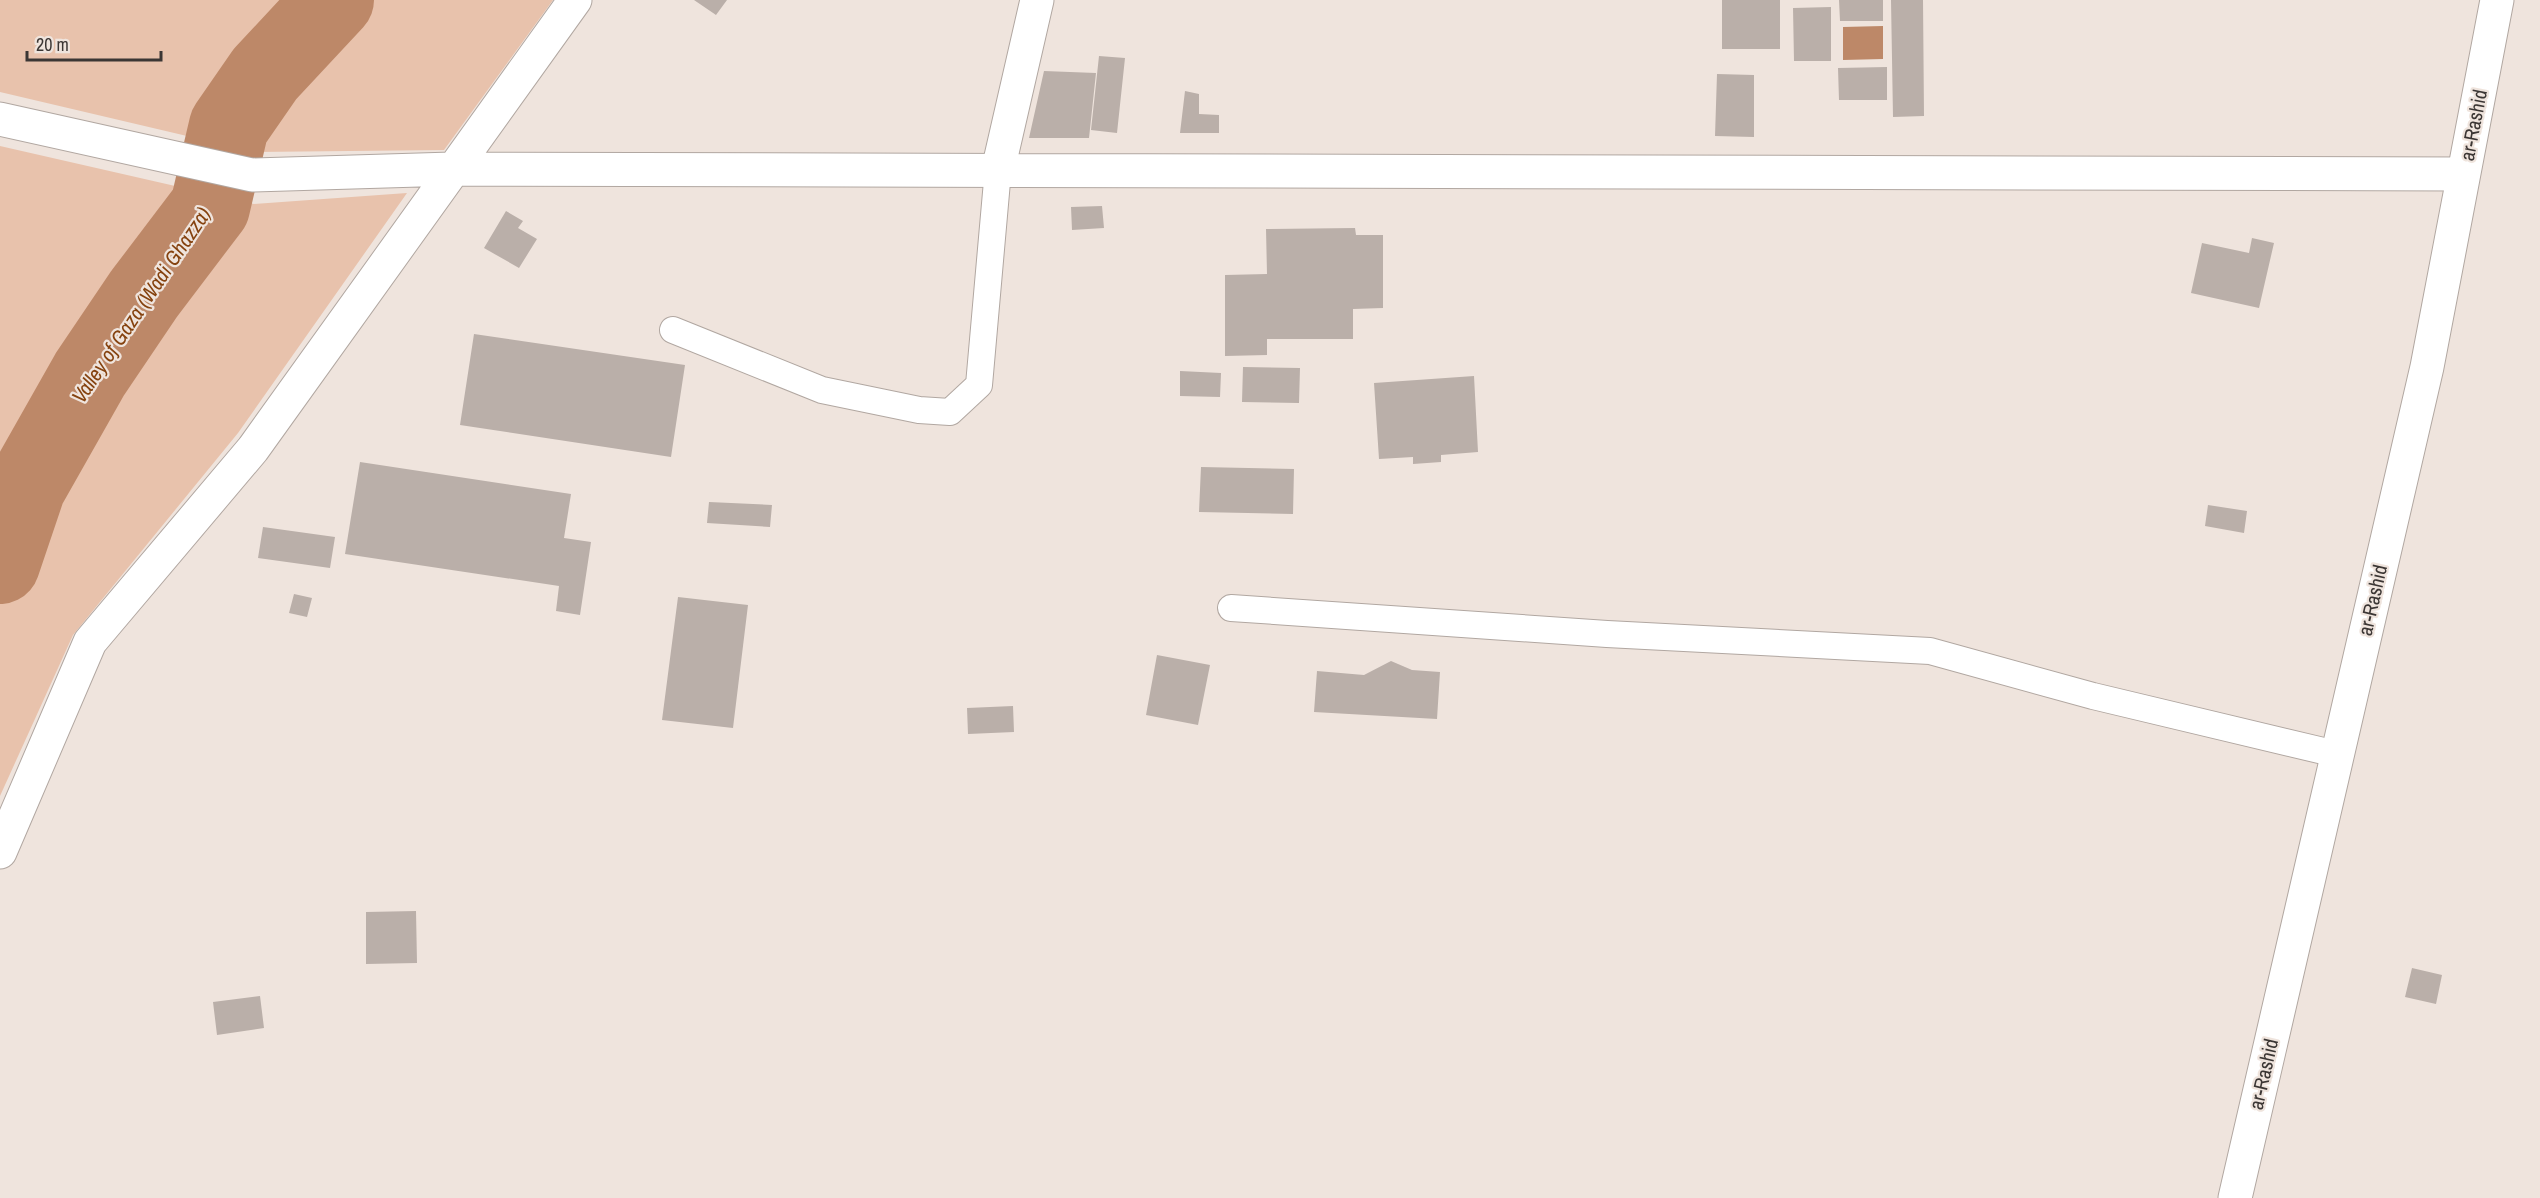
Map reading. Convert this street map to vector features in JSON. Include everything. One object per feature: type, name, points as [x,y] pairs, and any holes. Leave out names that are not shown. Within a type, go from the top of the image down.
[{"type":"street","points":[[0,852],[90,642],[253,449],[575,0]]},
{"type":"street","points":[[999,170],[1037,0]]},
{"type":"street","name":"ar-Rashid","points":[[2235,1198],[2427,367],[2497,0]]},
{"type":"street","points":[[0,119],[252,175],[452,169],[2463,174]]},
{"type":"lane","points":[[673,330],[822,390],[919,410],[950,412],[979,385],[999,170]]},
{"type":"lane","points":[[1231,608],[1607,634],[1930,651],[2093,696],[2336,754]]},
{"type":"shaded area","points":[[0,0],[553,0],[444,150],[255,152],[0,92]]},
{"type":"shaded area","points":[[1883,26],[1883,59],[1843,60],[1843,27]]},
{"type":"shaded area","points":[[0,146],[254,204],[407,193],[238,433],[73,635],[0,796]]},
{"type":"building","points":[[694,0],[727,0],[716,15]]},
{"type":"building","points":[[1722,0],[1780,0],[1780,49],[1722,49]]},
{"type":"building","points":[[1839,0],[1883,0],[1883,21],[1840,21]]},
{"type":"building","points":[[1891,0],[1923,0],[1924,116],[1893,117]]},
{"type":"building","points":[[1831,7],[1831,61],[1794,61],[1793,8]]},
{"type":"building","points":[[1099,56],[1125,58],[1117,133],[1091,130]]},
{"type":"building","points":[[1887,67],[1887,100],[1839,100],[1838,68]]},
{"type":"building","points":[[1044,71],[1096,73],[1089,138],[1029,138]]},
{"type":"building","points":[[1717,74],[1754,75],[1754,137],[1715,136]]},
{"type":"building","points":[[1185,91],[1199,94],[1199,114],[1219,115],[1219,133],[1180,133]]},
{"type":"building","points":[[1102,206],[1104,228],[1072,230],[1071,207]]},
{"type":"building","points":[[506,211],[523,221],[518,228],[537,239],[519,268],[484,248]]},
{"type":"building","points":[[1355,228],[1356,235],[1383,235],[1383,308],[1353,309],[1353,339],[1267,339],[1267,355],[1225,356],[1225,275],[1267,274],[1266,229]]},
{"type":"building","points":[[2252,238],[2274,243],[2259,308],[2191,293],[2202,243],[2249,253]]},
{"type":"building","points":[[474,334],[685,365],[671,457],[460,425]]},
{"type":"building","points":[[1243,367],[1300,368],[1299,403],[1242,402]]},
{"type":"building","points":[[1180,371],[1221,373],[1220,397],[1180,396]]},
{"type":"building","points":[[1474,376],[1478,452],[1441,455],[1441,462],[1413,464],[1413,457],[1379,459],[1374,383]]},
{"type":"building","points":[[360,462],[571,494],[564,538],[591,542],[580,615],[556,611],[559,586],[345,554]]},
{"type":"building","points":[[1201,467],[1294,469],[1293,514],[1199,512]]},
{"type":"building","points":[[709,502],[772,505],[770,527],[707,523]]},
{"type":"building","points":[[2208,505],[2247,511],[2244,533],[2205,526]]},
{"type":"building","points":[[263,527],[335,537],[330,568],[258,558]]},
{"type":"building","points":[[294,594],[312,598],[307,617],[289,613]]},
{"type":"building","points":[[678,597],[748,605],[733,728],[662,720]]},
{"type":"building","points":[[1157,655],[1210,665],[1198,725],[1146,715]]},
{"type":"building","points":[[1391,661],[1412,670],[1440,672],[1437,719],[1314,712],[1317,671],[1364,675]]},
{"type":"building","points":[[1013,706],[1014,732],[968,734],[967,708]]},
{"type":"building","points":[[416,911],[417,963],[366,964],[366,912]]},
{"type":"building","points":[[2412,968],[2442,975],[2436,1004],[2405,997]]},
{"type":"building","points":[[260,996],[264,1028],[217,1035],[213,1002]]},
{"type":"waterway","name":"Valley of Gaza (Wadi Ghazza)","points":[[0,564],[26,487],[90,374],[144,294],[210,207],[229,126],[265,74],[334,0]]}]
